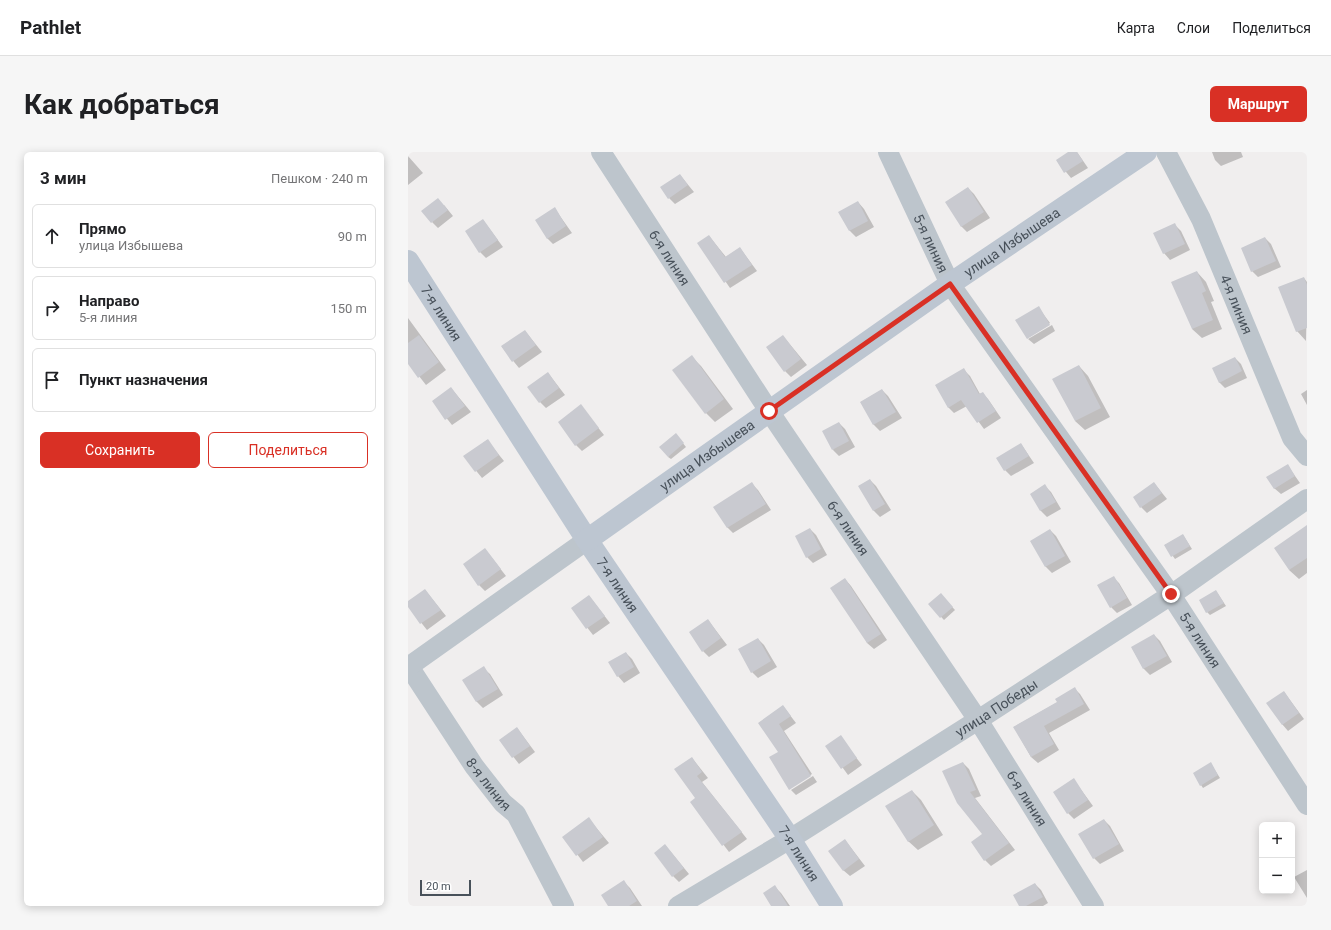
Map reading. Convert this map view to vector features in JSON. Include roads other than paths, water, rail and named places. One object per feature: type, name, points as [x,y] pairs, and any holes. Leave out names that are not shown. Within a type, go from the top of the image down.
[{"type":"main road","name":"улица Избышева","points":[[587,540],[950,284],[1146,152]]},
{"type":"main road","name":"7-я линия","points":[[408,261],[587,540],[790,839],[832,906]]},
{"type":"street","name":"6-я линия","points":[[601,152],[769,411],[978,720],[1094,906]]},
{"type":"street","name":"5-я линия","points":[[888,152],[950,284],[1171,594],[1307,804]]},
{"type":"street","name":"4-я линия","points":[[1166,152],[1201,219],[1292,438],[1307,456]]},
{"type":"street","name":"улица Победы","points":[[678,906],[790,839],[978,720],[1171,594],[1307,499]]},
{"type":"street","name":"улица Избышева","points":[[408,666],[587,540]]},
{"type":"street","name":"8-я линия","points":[[408,666],[474,766],[503,803],[516,814],[564,906]]}]
